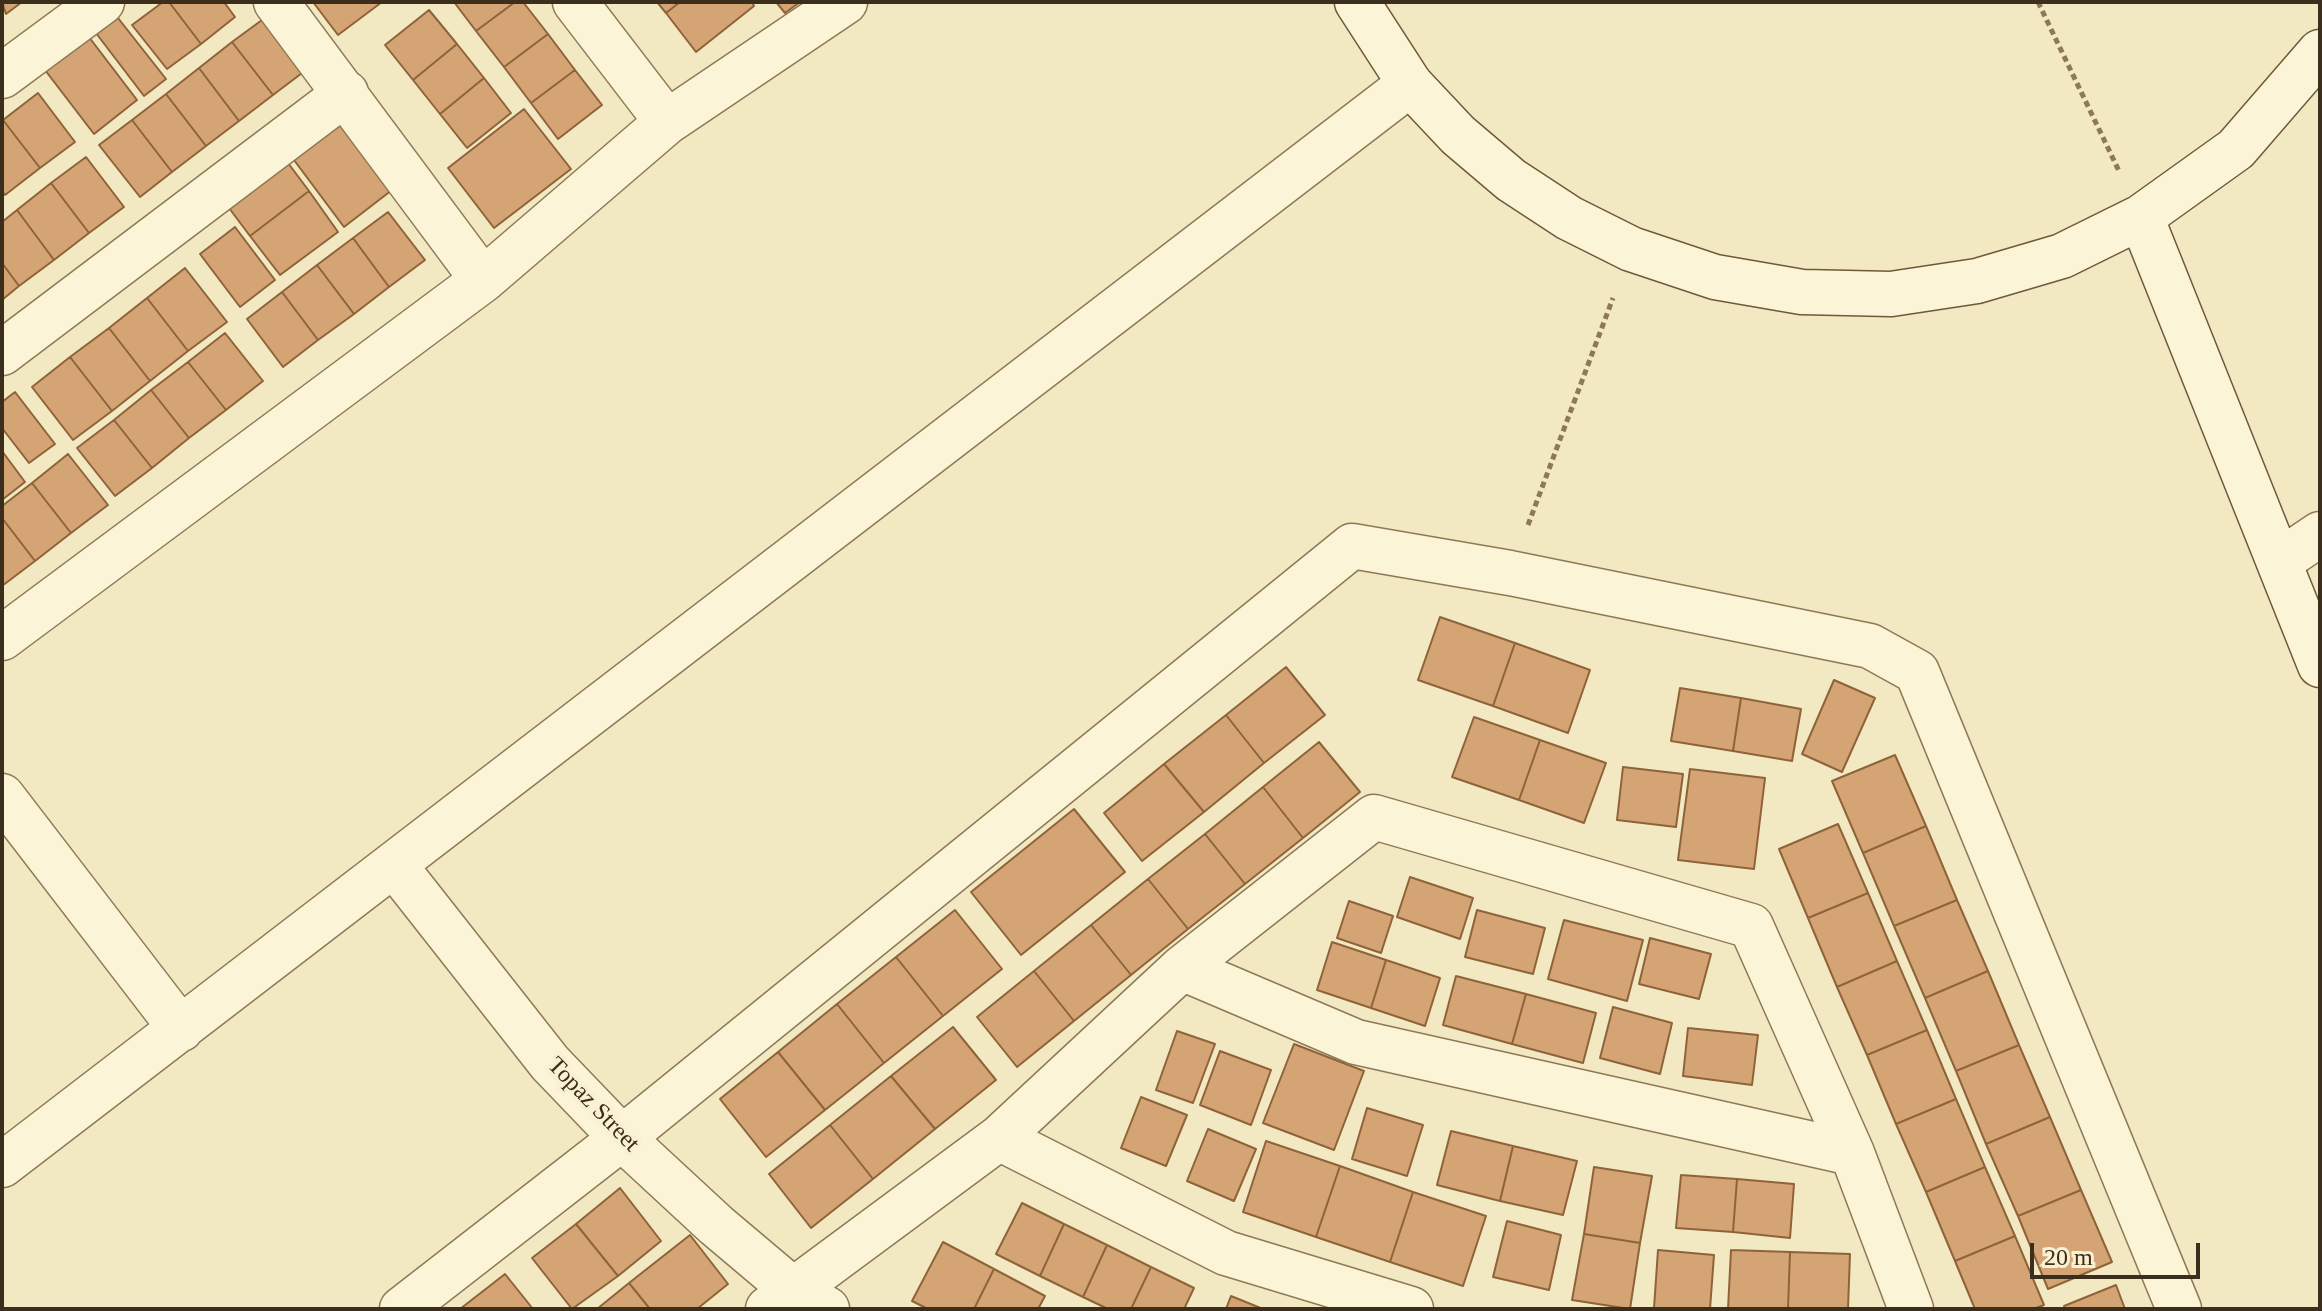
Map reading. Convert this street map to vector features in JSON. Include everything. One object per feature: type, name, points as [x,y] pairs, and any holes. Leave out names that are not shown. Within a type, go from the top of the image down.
[{"type":"street","points":[[2,76],[102,2]]},
{"type":"street","points":[[276,2],[483,280]]},
{"type":"street","points":[[575,2],[667,122]]},
{"type":"street","points":[[2,638],[483,280],[667,122],[845,2]]},
{"type":"street","points":[[1357,2],[1410,84],[1458,135],[1511,180],[1569,218],[1631,249],[1715,277],[1802,292],[1891,294],[1977,281],[2062,256],[2141,217],[2236,149],[2320,52]]},
{"type":"street","points":[[2,1165],[1410,84]]},
{"type":"street","points":[[2,353],[346,93]]},
{"type":"street","points":[[2141,217],[2320,665]]},
{"type":"street","points":[[2280,561],[2320,534]]},
{"type":"street","points":[[402,1309],[622,1138],[1352,546],[1510,573],[1870,646],[1917,672],[2179,1309]]},
{"type":"street","points":[[2,796],[181,1029]]},
{"type":"street","points":[[796,1303],[999,1138],[1182,968],[1374,817],[1751,926],[1852,1153],[1911,1309]]},
{"type":"street","name":"Topaz Street","points":[[395,866],[550,1063],[622,1138],[796,1303]]},
{"type":"street","points":[[1182,968],[1356,1042],[1852,1153]]},
{"type":"street","points":[[999,1138],[1226,1253],[1411,1309]]},
{"type":"path","points":[[2038,2],[2141,217]]},
{"type":"path","points":[[1510,573],[1631,249]]},
{"type":"building","points":[[2,2],[22,2],[6,14]]},
{"type":"building","points":[[163,2],[169,2],[201,44],[167,69],[132,25]]},
{"type":"building","points":[[169,2],[224,2],[235,17],[201,44]]},
{"type":"building","points":[[313,2],[382,2],[338,35]]},
{"type":"building","points":[[454,2],[515,2],[476,31]]},
{"type":"building","points":[[515,2],[523,2],[548,34],[504,67],[476,31]]},
{"type":"building","points":[[657,2],[680,2],[666,13]]},
{"type":"building","points":[[680,2],[752,2],[754,6],[696,52],[666,13]]},
{"type":"building","points":[[776,2],[800,2],[785,13]]},
{"type":"building","points":[[107,4],[166,79],[144,96],[86,20]]},
{"type":"building","points":[[429,10],[457,44],[413,80],[385,45]]},
{"type":"building","points":[[266,17],[306,70],[273,95],[232,42]]},
{"type":"building","points":[[79,24],[137,100],[94,134],[35,57]]},
{"type":"building","points":[[548,34],[575,70],[531,103],[504,67]]},
{"type":"building","points":[[232,42],[273,95],[239,121],[199,68]]},
{"type":"building","points":[[457,44],[484,78],[440,114],[413,80]]},
{"type":"building","points":[[199,68],[239,121],[206,146],[166,94]]},
{"type":"building","points":[[575,70],[602,105],[558,139],[531,103]]},
{"type":"building","points":[[484,78],[511,113],[467,148],[440,114]]},
{"type":"building","points":[[38,93],[75,142],[40,168],[3,120]]},
{"type":"building","points":[[166,94],[206,146],[172,172],[132,120]]},
{"type":"building","points":[[524,109],[571,169],[494,228],[448,168]]},
{"type":"building","points":[[336,116],[392,190],[344,227],[288,152]]},
{"type":"building","points":[[3,120],[40,168],[5,195],[2,191]]},
{"type":"building","points":[[132,120],[172,172],[140,197],[99,145]]},
{"type":"building","points":[[279,151],[309,191],[250,236],[220,196]]},
{"type":"building","points":[[86,157],[124,207],[89,233],[51,183]]},
{"type":"building","points":[[51,183],[89,233],[54,260],[17,210]]},
{"type":"building","points":[[309,191],[338,232],[280,275],[250,236]]},
{"type":"building","points":[[17,210],[54,260],[19,286],[2,263],[2,222]]},
{"type":"building","points":[[388,212],[425,260],[389,287],[353,238]]},
{"type":"building","points":[[235,227],[275,280],[240,307],[200,254]]},
{"type":"building","points":[[353,238],[389,287],[354,314],[317,265]]},
{"type":"building","points":[[2,263],[19,286],[2,300]]},
{"type":"building","points":[[317,265],[354,314],[318,340],[282,292]]},
{"type":"building","points":[[185,268],[227,322],[188,351],[147,298]]},
{"type":"building","points":[[282,292],[318,340],[283,367],[247,319]]},
{"type":"building","points":[[147,298],[188,351],[150,381],[109,328]]},
{"type":"building","points":[[109,328],[150,381],[112,411],[70,357]]},
{"type":"building","points":[[225,333],[263,381],[226,410],[188,362]]},
{"type":"building","points":[[70,357],[112,411],[73,440],[32,387]]},
{"type":"building","points":[[188,362],[226,410],[189,438],[151,390]]},
{"type":"building","points":[[151,390],[189,438],[152,468],[114,420]]},
{"type":"building","points":[[15,392],[55,444],[29,463],[2,428],[2,402]]},
{"type":"building","points":[[114,420],[152,468],[115,496],[77,448]]},
{"type":"building","points":[[2,451],[25,482],[2,500]]},
{"type":"building","points":[[68,454],[108,505],[71,533],[32,483]]},
{"type":"building","points":[[32,483],[71,533],[35,561],[2,518],[2,506]]},
{"type":"building","points":[[2,518],[35,561],[2,586]]},
{"type":"building","points":[[1440,617],[1515,643],[1493,706],[1418,680]]},
{"type":"building","points":[[1515,643],[1590,670],[1568,733],[1493,706]]},
{"type":"building","points":[[1286,667],[1325,715],[1264,763],[1226,715]]},
{"type":"building","points":[[1834,680],[1875,698],[1842,772],[1802,754]]},
{"type":"building","points":[[1680,688],[1741,698],[1733,751],[1671,741]]},
{"type":"building","points":[[1741,698],[1801,709],[1792,761],[1733,751]]},
{"type":"building","points":[[1226,715],[1264,763],[1204,812],[1164,764]]},
{"type":"building","points":[[1474,717],[1540,740],[1519,800],[1452,777]]},
{"type":"building","points":[[1540,740],[1606,763],[1584,823],[1519,800]]},
{"type":"building","points":[[1319,742],[1360,792],[1303,838],[1263,787]]},
{"type":"building","points":[[1895,755],[1926,826],[1863,853],[1832,781]]},
{"type":"building","points":[[1164,764],[1204,812],[1142,861],[1104,813]]},
{"type":"building","points":[[1623,767],[1683,774],[1676,827],[1617,820]]},
{"type":"building","points":[[1690,769],[1765,778],[1754,869],[1678,860]]},
{"type":"building","points":[[1263,787],[1303,838],[1245,884],[1205,834]]},
{"type":"building","points":[[1074,809],[1125,872],[1021,955],[971,892]]},
{"type":"building","points":[[1838,824],[1868,893],[1808,918],[1779,849]]},
{"type":"building","points":[[1926,826],[1957,900],[1894,926],[1863,853]]},
{"type":"building","points":[[1205,834],[1245,884],[1188,929],[1148,879]]},
{"type":"building","points":[[1410,877],[1473,898],[1460,939],[1397,917]]},
{"type":"building","points":[[1148,879],[1188,929],[1131,975],[1091,925]]},
{"type":"building","points":[[1868,893],[1897,961],[1837,987],[1808,918]]},
{"type":"building","points":[[1957,900],[1988,971],[1925,998],[1894,926]]},
{"type":"building","points":[[1349,901],[1393,916],[1381,953],[1337,938]]},
{"type":"building","points":[[955,910],[1002,969],[943,1016],[896,957]]},
{"type":"building","points":[[1477,910],[1545,928],[1533,974],[1465,957]]},
{"type":"building","points":[[1564,920],[1643,940],[1627,1001],[1548,979]]},
{"type":"building","points":[[1091,925],[1131,975],[1074,1021],[1034,971]]},
{"type":"building","points":[[1650,938],[1711,954],[1699,999],[1639,984]]},
{"type":"building","points":[[1332,942],[1386,960],[1371,1008],[1317,990]]},
{"type":"building","points":[[896,957],[943,1016],[884,1063],[837,1004]]},
{"type":"building","points":[[1386,960],[1440,978],[1425,1026],[1371,1008]]},
{"type":"building","points":[[1897,961],[1927,1030],[1867,1055],[1837,987]]},
{"type":"building","points":[[1034,971],[1074,1021],[1017,1067],[977,1017]]},
{"type":"building","points":[[1988,971],[2019,1045],[1956,1071],[1925,998]]},
{"type":"building","points":[[1456,976],[1526,994],[1512,1044],[1443,1025]]},
{"type":"building","points":[[1526,994],[1596,1013],[1583,1063],[1512,1044]]},
{"type":"building","points":[[837,1004],[884,1063],[825,1110],[778,1052]]},
{"type":"building","points":[[1613,1007],[1672,1023],[1660,1074],[1600,1058]]},
{"type":"building","points":[[953,1027],[996,1080],[935,1129],[891,1076]]},
{"type":"building","points":[[1688,1028],[1758,1035],[1752,1085],[1683,1076]]},
{"type":"building","points":[[1927,1030],[1956,1099],[1896,1124],[1867,1055]]},
{"type":"building","points":[[1177,1031],[1215,1044],[1193,1103],[1156,1090]]},
{"type":"building","points":[[1294,1044],[1364,1071],[1334,1150],[1263,1123]]},
{"type":"building","points":[[2019,1045],[2050,1117],[1986,1144],[1956,1071]]},
{"type":"building","points":[[1220,1051],[1271,1070],[1251,1125],[1200,1105]]},
{"type":"building","points":[[778,1052],[825,1110],[766,1157],[720,1099]]},
{"type":"building","points":[[891,1076],[935,1129],[873,1179],[830,1125]]},
{"type":"building","points":[[1141,1097],[1187,1115],[1166,1166],[1121,1148]]},
{"type":"building","points":[[1956,1099],[1985,1167],[1926,1192],[1896,1124]]},
{"type":"building","points":[[1367,1108],[1423,1125],[1407,1176],[1352,1159]]},
{"type":"building","points":[[2050,1117],[2081,1190],[2018,1216],[1986,1144]]},
{"type":"building","points":[[830,1125],[873,1179],[811,1228],[769,1174]]},
{"type":"building","points":[[1208,1129],[1256,1149],[1234,1201],[1187,1181]]},
{"type":"building","points":[[1451,1131],[1513,1146],[1500,1201],[1437,1185]]},
{"type":"building","points":[[1266,1141],[1340,1166],[1316,1237],[1243,1212]]},
{"type":"building","points":[[1513,1146],[1577,1161],[1563,1215],[1500,1201]]},
{"type":"building","points":[[1340,1166],[1413,1192],[1390,1262],[1316,1237]]},
{"type":"building","points":[[1594,1167],[1652,1176],[1640,1243],[1584,1234]]},
{"type":"building","points":[[1985,1167],[2015,1236],[1955,1261],[1926,1192]]},
{"type":"building","points":[[1681,1175],[1737,1179],[1733,1232],[1676,1228]]},
{"type":"building","points":[[1737,1179],[1794,1184],[1790,1238],[1733,1232]]},
{"type":"building","points":[[620,1188],[661,1241],[618,1276],[576,1224]]},
{"type":"building","points":[[2081,1190],[2112,1262],[2048,1289],[2018,1216]]},
{"type":"building","points":[[1413,1192],[1486,1216],[1463,1286],[1390,1262]]},
{"type":"building","points":[[1022,1203],[1064,1224],[1040,1276],[996,1254]]},
{"type":"building","points":[[1507,1221],[1561,1235],[1549,1290],[1493,1277]]},
{"type":"building","points":[[576,1224],[618,1276],[572,1309],[532,1258]]},
{"type":"building","points":[[1064,1224],[1107,1245],[1083,1297],[1040,1276]]},
{"type":"building","points":[[1584,1234],[1640,1243],[1630,1309],[1572,1300]]},
{"type":"building","points":[[690,1235],[728,1284],[697,1309],[650,1309],[629,1283]]},
{"type":"building","points":[[2015,1236],[2044,1305],[2033,1309],[1975,1309],[1955,1261]]},
{"type":"building","points":[[943,1242],[994,1269],[974,1309],[928,1309],[912,1301]]},
{"type":"building","points":[[1107,1245],[1151,1267],[1131,1309],[1108,1309],[1083,1297]]},
{"type":"building","points":[[1658,1250],[1714,1255],[1710,1309],[1654,1308]]},
{"type":"building","points":[[1731,1250],[1790,1252],[1788,1309],[1728,1309]]},
{"type":"building","points":[[1790,1252],[1850,1254],[1848,1309],[1788,1309]]},
{"type":"building","points":[[1151,1267],[1194,1288],[1184,1309],[1131,1309]]},
{"type":"building","points":[[994,1269],[1045,1296],[1038,1309],[974,1309]]},
{"type":"building","points":[[505,1274],[533,1309],[460,1309]]},
{"type":"building","points":[[629,1283],[650,1309],[597,1309]]},
{"type":"building","points":[[2116,1285],[2125,1309],[2066,1309],[2064,1306]]},
{"type":"building","points":[[1231,1296],[1263,1309],[1226,1309]]}]
